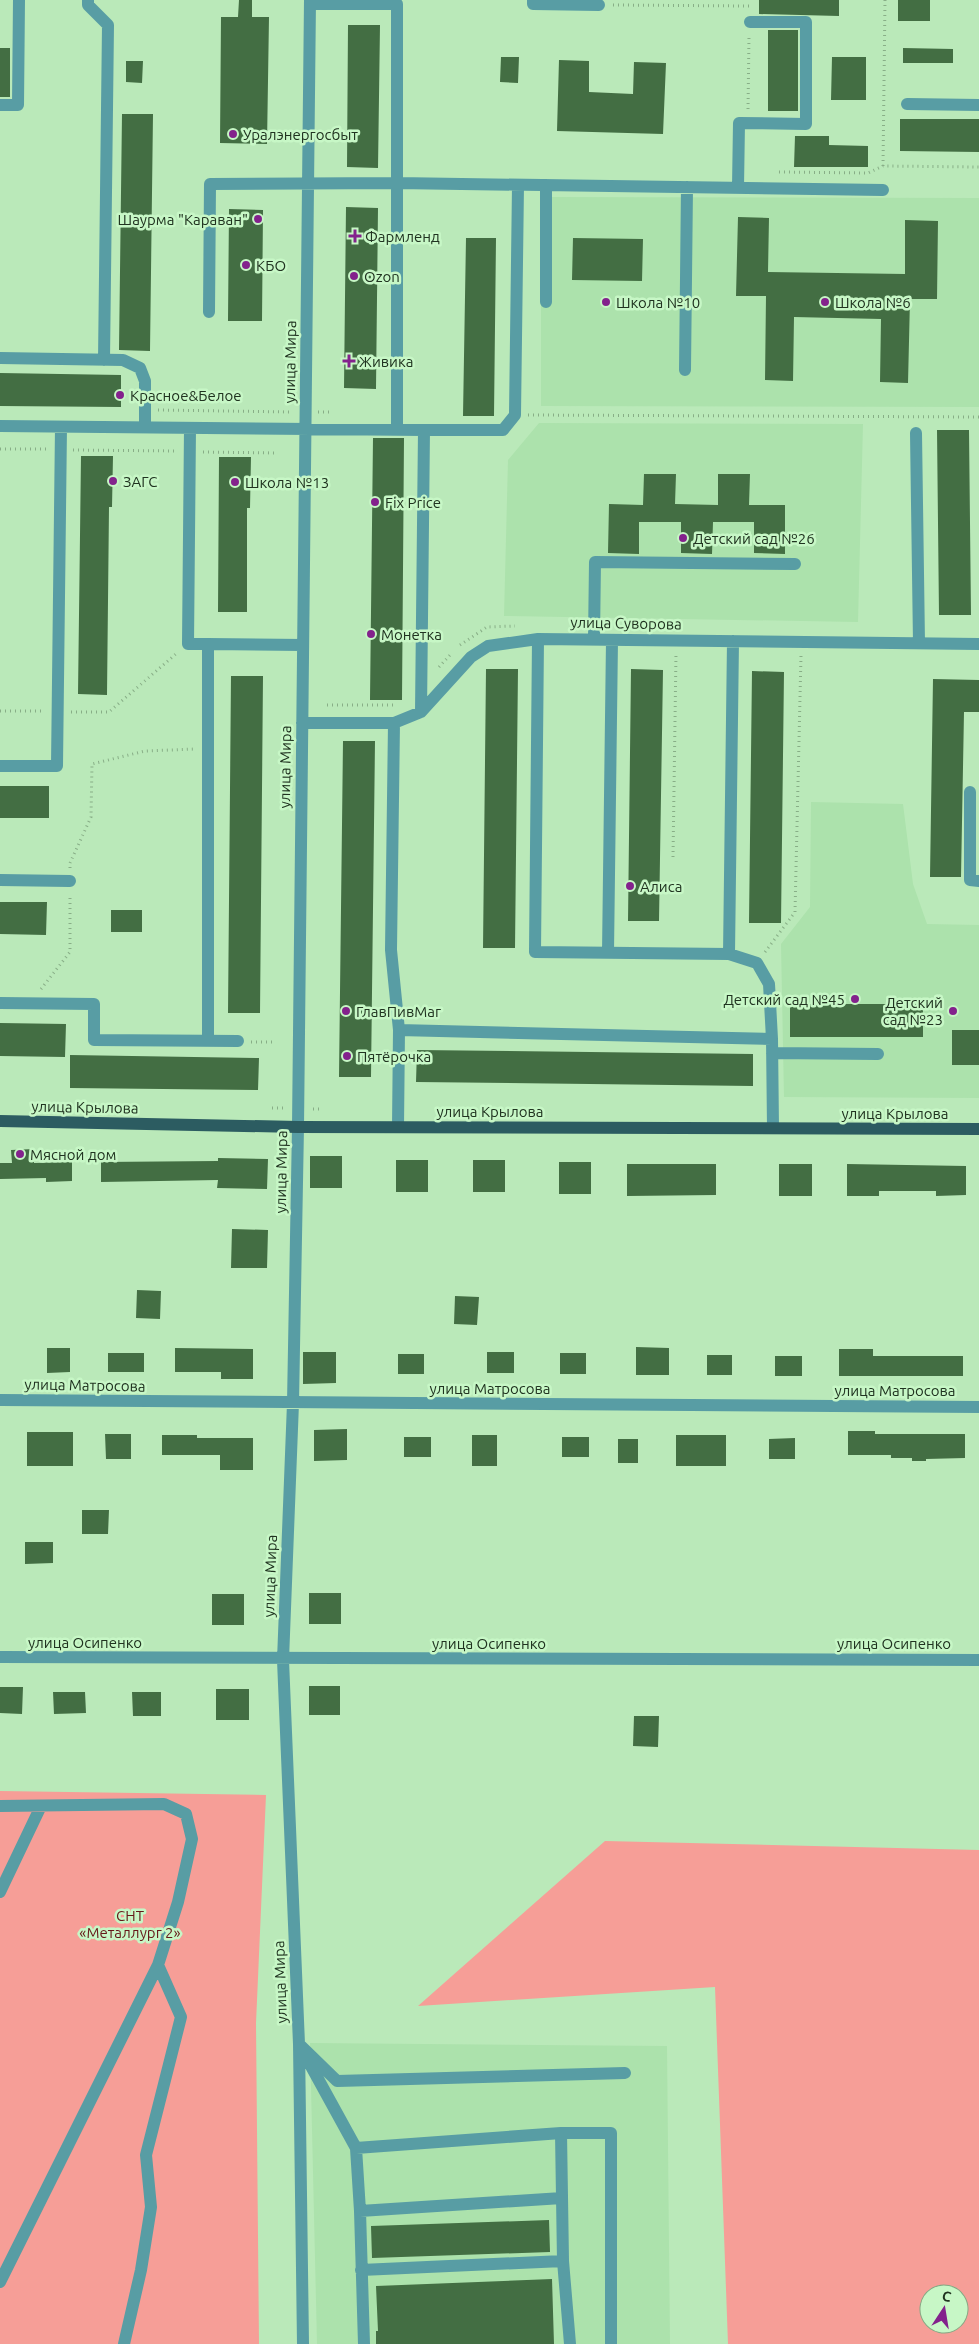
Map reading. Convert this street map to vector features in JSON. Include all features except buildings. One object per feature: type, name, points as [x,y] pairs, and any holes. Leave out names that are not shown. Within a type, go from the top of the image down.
[{"type":"main road","name":"улица Крылова","points":[[0,1121],[298,1127],[979,1129]]},
{"type":"street","points":[[0,105],[18,105],[19,0]]},
{"type":"street","points":[[88,0],[88,5],[108,25],[104,360]]},
{"type":"street","points":[[533,0],[534,4],[599,4]]},
{"type":"street","points":[[310,2],[397,4],[397,430]]},
{"type":"street","name":"улица Мира","points":[[303,2344],[299,2044],[283,1660],[292,1403],[298,1127],[310,2]]},
{"type":"street","points":[[738,187],[740,123],[806,124],[806,22],[750,22]]},
{"type":"street","points":[[907,104],[979,105]]},
{"type":"street","points":[[209,312],[210,184],[308,185],[397,183],[884,190]]},
{"type":"street","points":[[0,426],[504,430],[515,415],[518,185]]},
{"type":"street","points":[[546,185],[546,302]]},
{"type":"street","points":[[685,370],[687,187]]},
{"type":"street","points":[[0,358],[124,360],[140,368],[145,381],[145,427]]},
{"type":"street","points":[[0,766],[57,766],[61,427]]},
{"type":"street","points":[[190,428],[188,644],[303,644]]},
{"type":"street","points":[[421,712],[424,430]]},
{"type":"street","points":[[916,433],[919,643]]},
{"type":"street","points":[[594,639],[595,562],[795,564]]},
{"type":"street","points":[[538,638],[534,952],[729,954],[757,963],[769,984],[773,1128]]},
{"type":"street","name":"улица Суворова","points":[[302,722],[394,724],[421,712],[471,657],[488,646],[538,638],[979,644]]},
{"type":"street","points":[[608,952],[612,640]]},
{"type":"street","points":[[729,954],[733,641]]},
{"type":"street","points":[[208,644],[208,1041]]},
{"type":"street","points":[[394,724],[391,950],[399,1030],[398,1127]]},
{"type":"street","points":[[970,792],[970,880],[979,881]]},
{"type":"street","points":[[0,880],[70,881]]},
{"type":"street","points":[[0,1003],[94,1004],[94,1040],[238,1041]]},
{"type":"street","points":[[399,1030],[772,1039]]},
{"type":"street","points":[[772,1053],[878,1054]]},
{"type":"street","name":"улица Матросова","points":[[0,1400],[979,1407]]},
{"type":"street","name":"улица Осипенко","points":[[0,1657],[283,1660],[979,1660]]},
{"type":"street","points":[[0,1806],[164,1804],[186,1814],[192,1839],[178,1902],[158,1965],[0,2282]]},
{"type":"street","points":[[0,1892],[41,1806]]},
{"type":"street","points":[[124,2344],[141,2270],[151,2207],[146,2155],[182,2017],[158,1965]]},
{"type":"street","points":[[299,2044],[337,2081],[626,2073]]},
{"type":"street","points":[[299,2044],[356,2148],[364,2344]]},
{"type":"street","points":[[356,2148],[561,2133],[611,2133],[611,2344]]},
{"type":"street","points":[[561,2133],[563,2261],[570,2344]]},
{"type":"street","points":[[360,2211],[562,2198]]},
{"type":"street","points":[[361,2270],[563,2261]]},
{"type":"path","points":[[711,0],[711,6]]},
{"type":"path","points":[[748,123],[750,0]]},
{"type":"path","points":[[883,166],[885,0]]},
{"type":"path","points":[[599,4],[750,6]]},
{"type":"path","points":[[778,172],[868,173],[883,166],[979,167]]},
{"type":"path","points":[[145,410],[331,412]]},
{"type":"path","points":[[515,415],[979,417]]},
{"type":"path","points":[[0,449],[278,453]]},
{"type":"path","points":[[674,857],[676,640]]},
{"type":"path","points":[[757,963],[794,912],[801,642]]},
{"type":"path","points":[[0,711],[109,712],[188,644]]},
{"type":"path","points":[[30,1003],[70,952],[70,862],[91,817],[92,764],[145,751],[208,749]]},
{"type":"path","points":[[238,1041],[272,1042]]},
{"type":"shaded area","name":"Школа №6","points":[[541,197],[979,198],[979,407],[541,406]]},
{"type":"shaded area","name":"Детский сад №26","points":[[539,423],[863,424],[858,622],[504,616],[508,460]]},
{"type":"shaded area","name":"Детский сад №45","points":[[811,802],[903,804],[913,884],[927,924],[979,925],[979,1098],[784,1097],[781,944],[810,907]]},
{"type":"shaded area","points":[[310,2043],[667,2046],[670,2344],[317,2344]]},
{"type":"green space","name":"СНТ «Металлург 2»","points":[[0,1791],[266,1795],[256,2023],[259,2344],[0,2344]]},
{"type":"green space","points":[[605,1841],[979,1850],[979,2344],[728,2344],[715,1987],[418,2006]]},
{"type":"place","name":"Уралэнергосбыт","points":[[233,134]]},
{"type":"place","name":"Шаурма \"Караван\"","points":[[258,219]]},
{"type":"place","name":"Фармленд","points":[[355,236]]},
{"type":"place","name":"КБО","points":[[246,265]]},
{"type":"place","name":"Ozon","points":[[354,276]]},
{"type":"place","name":"Школа №10","points":[[606,302]]},
{"type":"place","name":"Школа №6","points":[[825,302]]},
{"type":"place","name":"Живика","points":[[349,361]]},
{"type":"place","name":"Красное&Белое","points":[[120,395]]},
{"type":"place","name":"ЗАГС","points":[[113,481]]},
{"type":"place","name":"Школа №13","points":[[235,482]]},
{"type":"place","name":"Fix Price","points":[[375,502]]},
{"type":"place","name":"Детский сад №26","points":[[683,538]]},
{"type":"place","name":"Монетка","points":[[371,634]]},
{"type":"place","name":"Алиса","points":[[630,886]]},
{"type":"place","name":"Детский сад №45","points":[[855,999]]},
{"type":"place","name":"ГлавПивМаг","points":[[346,1011]]},
{"type":"place","name":"Детский сад №23","points":[[953,1011]]},
{"type":"place","name":"Пятёрочка","points":[[347,1056]]},
{"type":"place","name":"Мясной дом","points":[[20,1154]]}]
